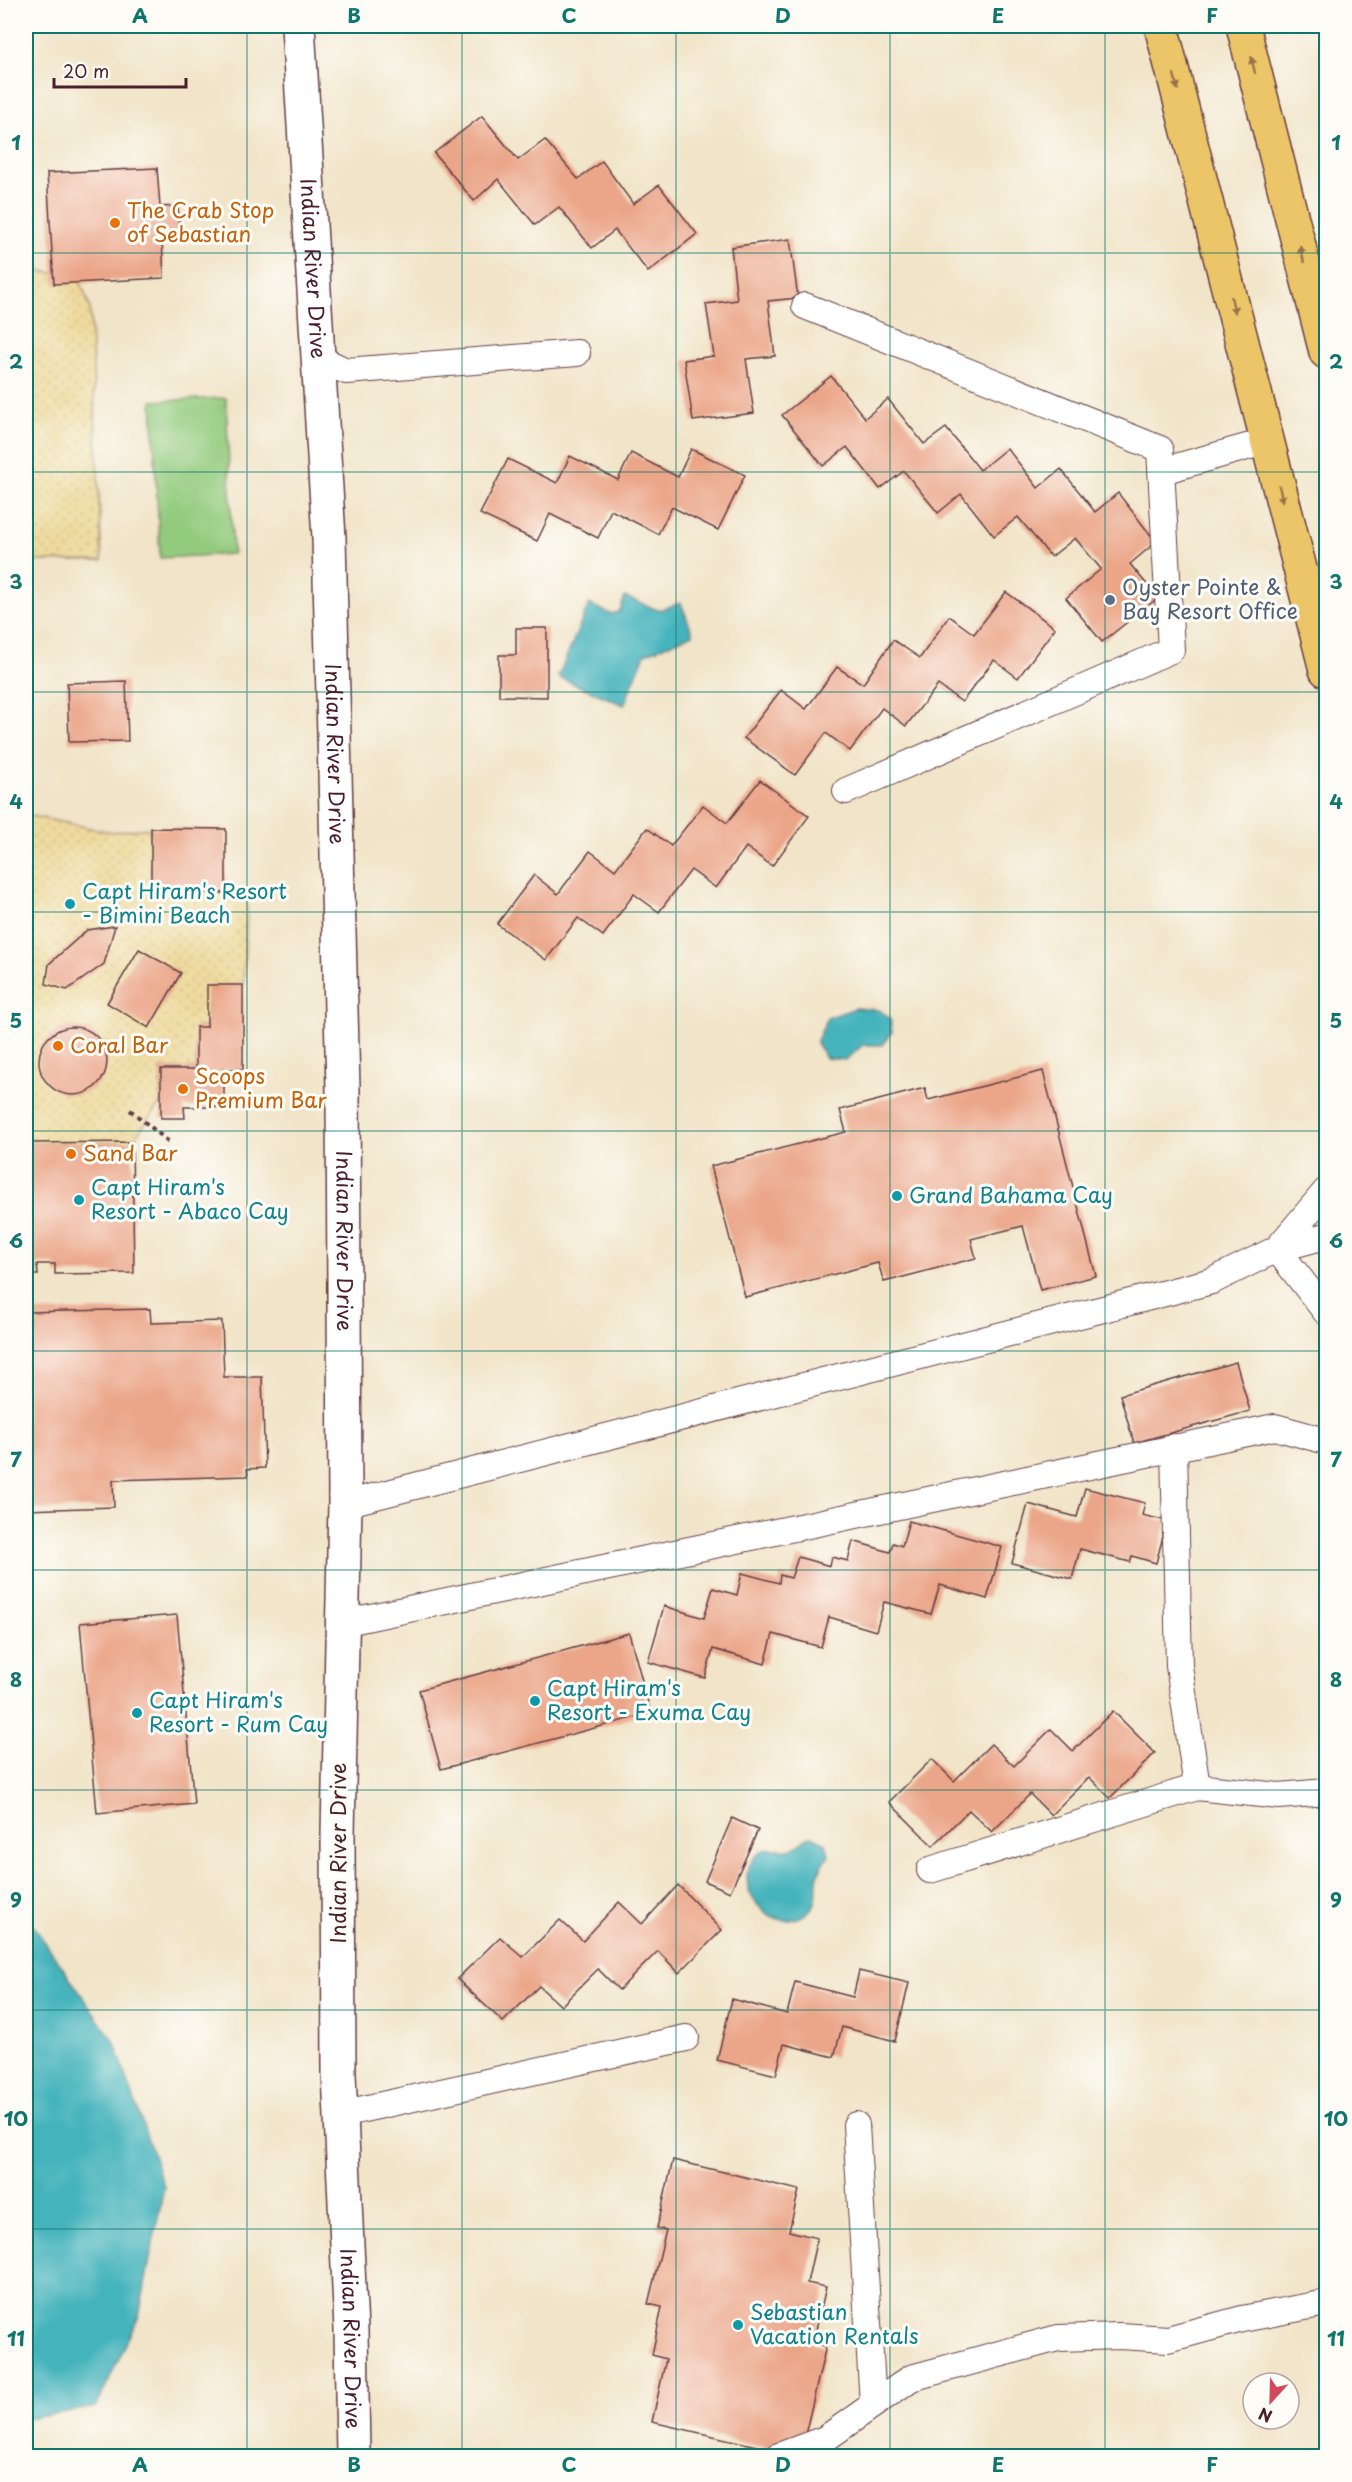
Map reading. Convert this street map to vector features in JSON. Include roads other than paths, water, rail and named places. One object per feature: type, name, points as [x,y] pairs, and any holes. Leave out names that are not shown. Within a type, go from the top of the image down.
[{"type":"main road","points":[[1161,26],[1326,670]]},
{"type":"main road","points":[[1243,26],[1326,352]]},
{"type":"street","name":"Indian River Drive","points":[[298,26],[329,538],[343,1088],[345,1504],[338,1833],[341,2114],[354,2457]]},
{"type":"lane","points":[[805,306],[1160,449],[1162,471],[1171,650],[846,791]]},
{"type":"lane","points":[[318,357],[346,371],[577,353]]},
{"type":"lane","points":[[1162,471],[1268,441]]},
{"type":"lane","points":[[1277,1249],[1326,1191]]},
{"type":"lane","points":[[345,1504],[1212,1281],[1277,1249],[1326,1236]]},
{"type":"lane","points":[[1277,1249],[1326,1312]]},
{"type":"lane","points":[[342,1623],[1275,1427],[1326,1441]]},
{"type":"lane","points":[[1174,1447],[1179,1666],[1197,1787]]},
{"type":"lane","points":[[930,1870],[1197,1787],[1279,1796],[1326,1792]]},
{"type":"lane","points":[[341,2114],[686,2038]]},
{"type":"lane","points":[[856,2126],[873,2405]]},
{"type":"lane","points":[[779,2457],[825,2439],[911,2378],[1058,2337],[1120,2336],[1168,2339],[1242,2319],[1326,2303]]},
{"type":"water","points":[[625,597],[658,610],[681,603],[693,634],[645,654],[624,705],[558,677],[589,604],[611,614],[619,612]]},
{"type":"water","points":[[855,1008],[879,1010],[890,1018],[892,1032],[883,1045],[863,1045],[845,1060],[826,1058],[816,1043],[827,1018]]},
{"type":"water","points":[[812,1836],[826,1843],[829,1855],[818,1875],[813,1906],[796,1919],[782,1920],[769,1915],[758,1905],[750,1892],[747,1878],[750,1864],[765,1850],[792,1848]]},
{"type":"water","points":[[26,1915],[115,2043],[164,2187],[139,2316],[96,2407],[26,2419]]},
{"type":"place","name":"The Crab Stop of Sebastian","points":[[115,223]]},
{"type":"place","name":"Oyster Pointe & Bay Resort Office","points":[[1110,600]]},
{"type":"place","name":"Capt Hiram's Resort - Bimini Beach","points":[[70,904]]},
{"type":"place","name":"Coral Bar","points":[[58,1046]]},
{"type":"place","name":"Scoops Premium Bar","points":[[183,1089]]},
{"type":"place","name":"Sand Bar","points":[[71,1154]]},
{"type":"place","name":"Grand Bahama Cay","points":[[897,1196]]},
{"type":"place","name":"Capt Hiram's Resort - Abaco Cay","points":[[79,1200]]},
{"type":"place","name":"Capt Hiram's Resort - Exuma Cay","points":[[535,1701]]},
{"type":"place","name":"Capt Hiram's Resort - Rum Cay","points":[[137,1713]]},
{"type":"place","name":"Sebastian Vacation Rentals","points":[[738,2325]]}]
